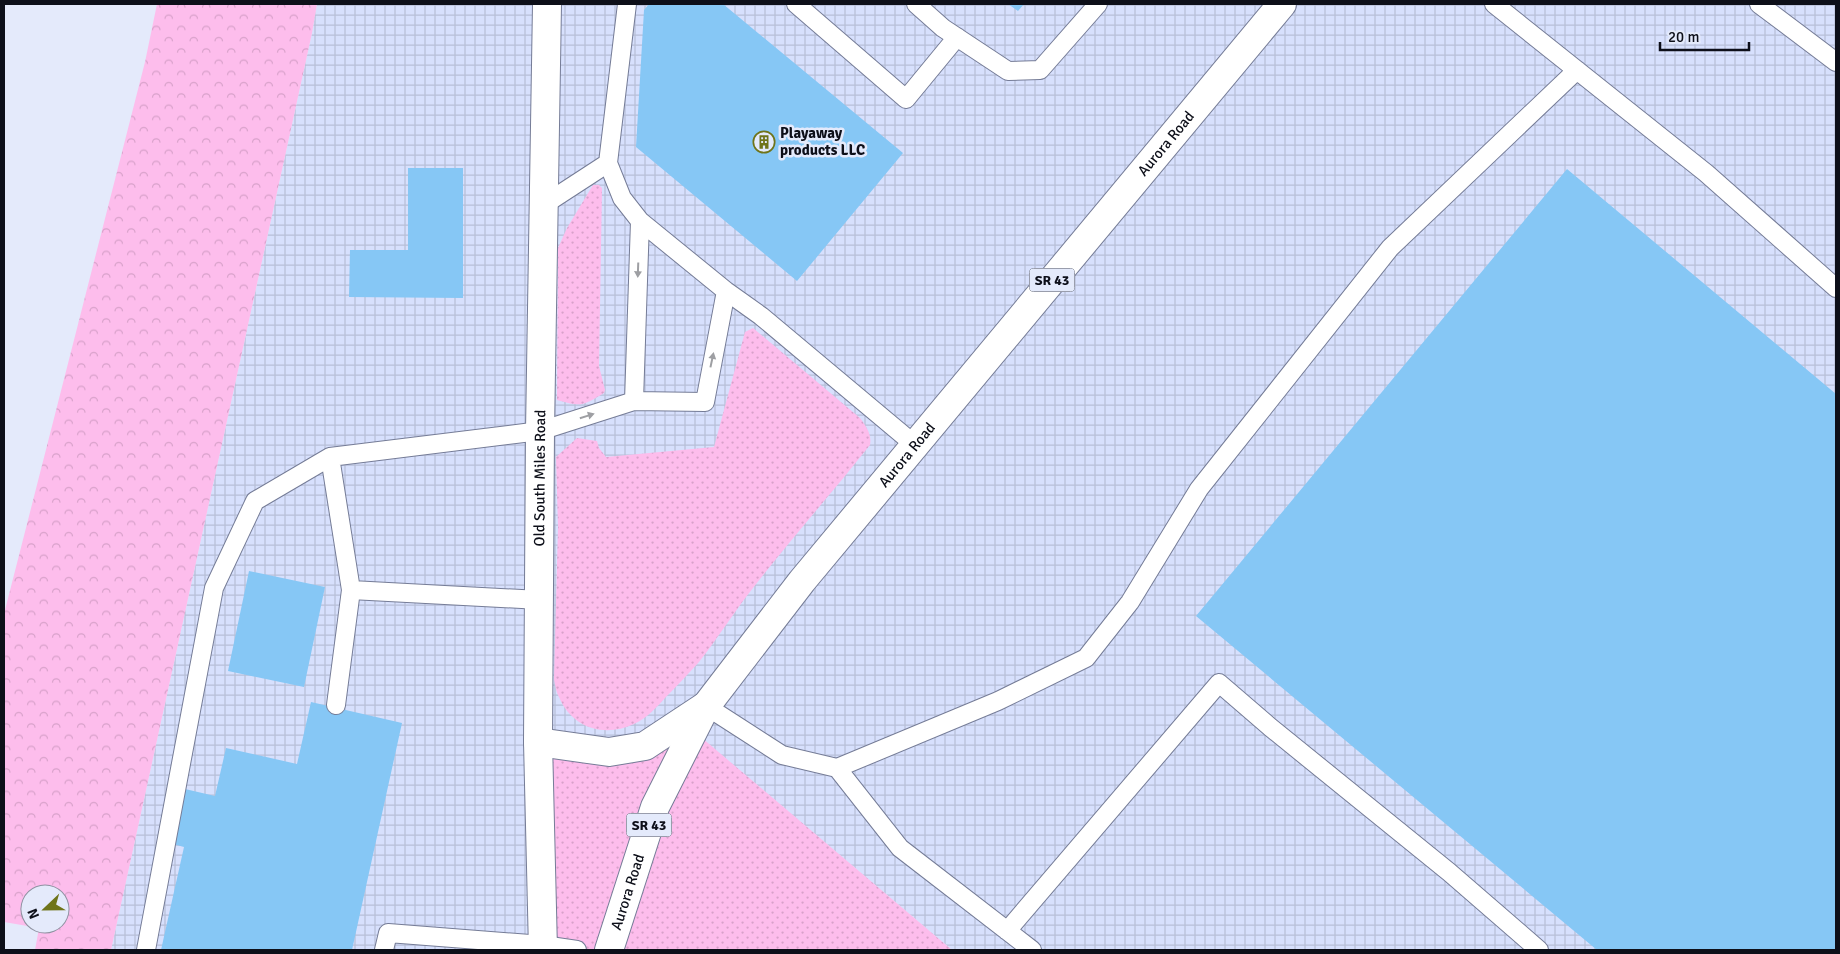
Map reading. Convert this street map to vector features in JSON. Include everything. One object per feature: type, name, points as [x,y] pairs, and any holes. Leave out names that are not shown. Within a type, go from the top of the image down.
[{"type":"main road","name":"Old South Miles Road","points":[[543,948],[538,742],[540,431],[547,4]]},
{"type":"main road","name":"Aurora Road","points":[[609,950],[655,807],[706,706],[802,581],[1282,4]]},
{"type":"main road","points":[[538,742],[609,752],[645,746],[706,706]]},
{"type":"lane","points":[[627,4],[608,163],[622,198],[640,221],[726,291],[760,316],[915,446]]},
{"type":"lane","points":[[796,4],[906,99],[957,37]]},
{"type":"lane","points":[[916,4],[943,28],[1008,72],[1040,70],[1098,4]]},
{"type":"lane","points":[[1494,4],[1706,172],[1836,288]]},
{"type":"lane","points":[[1759,4],[1836,62]]},
{"type":"lane","points":[[706,706],[782,755],[837,768],[998,701],[1086,658],[1130,602],[1199,489],[1390,248],[1577,70]]},
{"type":"lane","points":[[545,204],[608,163]]},
{"type":"lane","points":[[634,401],[640,221]]},
{"type":"lane","points":[[146,950],[214,588],[255,501],[330,457],[540,431],[634,401],[705,402],[726,291]]},
{"type":"lane","points":[[330,457],[351,590],[336,705]]},
{"type":"lane","points":[[351,590],[540,600]]},
{"type":"lane","points":[[1007,931],[1219,683],[1270,727],[1449,872],[1540,950]]},
{"type":"lane","points":[[837,768],[900,848],[1032,950]]},
{"type":"lane","points":[[384,950],[388,933],[577,950]]},
{"type":"shaded area","points":[[317,4],[1836,4],[1836,950],[952,950],[693,731],[609,950],[111,950]]},
{"type":"green space","points":[[157,4],[317,4],[111,950],[35,950],[38,934],[70,934],[70,884],[20,884],[20,925],[4,922],[4,614],[145,62]]},
{"type":"green space","points":[[593,185],[599,185],[602,188],[599,366],[605,390],[604,393],[591,401],[582,404],[572,404],[557,400],[558,248],[567,228]]},
{"type":"green space","points":[[753,328],[860,418],[869,434],[870,445],[753,588],[699,662],[655,709],[638,722],[623,728],[601,730],[590,727],[581,723],[565,708],[557,693],[554,679],[558,527],[556,457],[577,438],[597,441],[599,448],[606,457],[714,447],[745,332]]},
{"type":"green space","points":[[682,721],[952,950],[543,950],[538,742],[609,752]]},
{"type":"building","name":"Playaway products LLC","points":[[649,4],[723,4],[903,153],[797,281],[636,147],[644,10]]},
{"type":"building","points":[[1008,4],[1024,4],[1018,11]]},
{"type":"building","points":[[408,168],[463,168],[463,298],[349,297],[350,250],[408,250]]},
{"type":"building","points":[[1567,169],[1836,394],[1836,950],[1597,950],[1196,616]]},
{"type":"building","points":[[249,571],[325,587],[304,687],[228,671]]},
{"type":"building","points":[[311,702],[402,723],[352,950],[161,950],[184,847],[173,844],[185,789],[215,796],[226,748],[297,764]]},
{"type":"place","name":"Playaway products LLC","points":[[764,142]]}]
